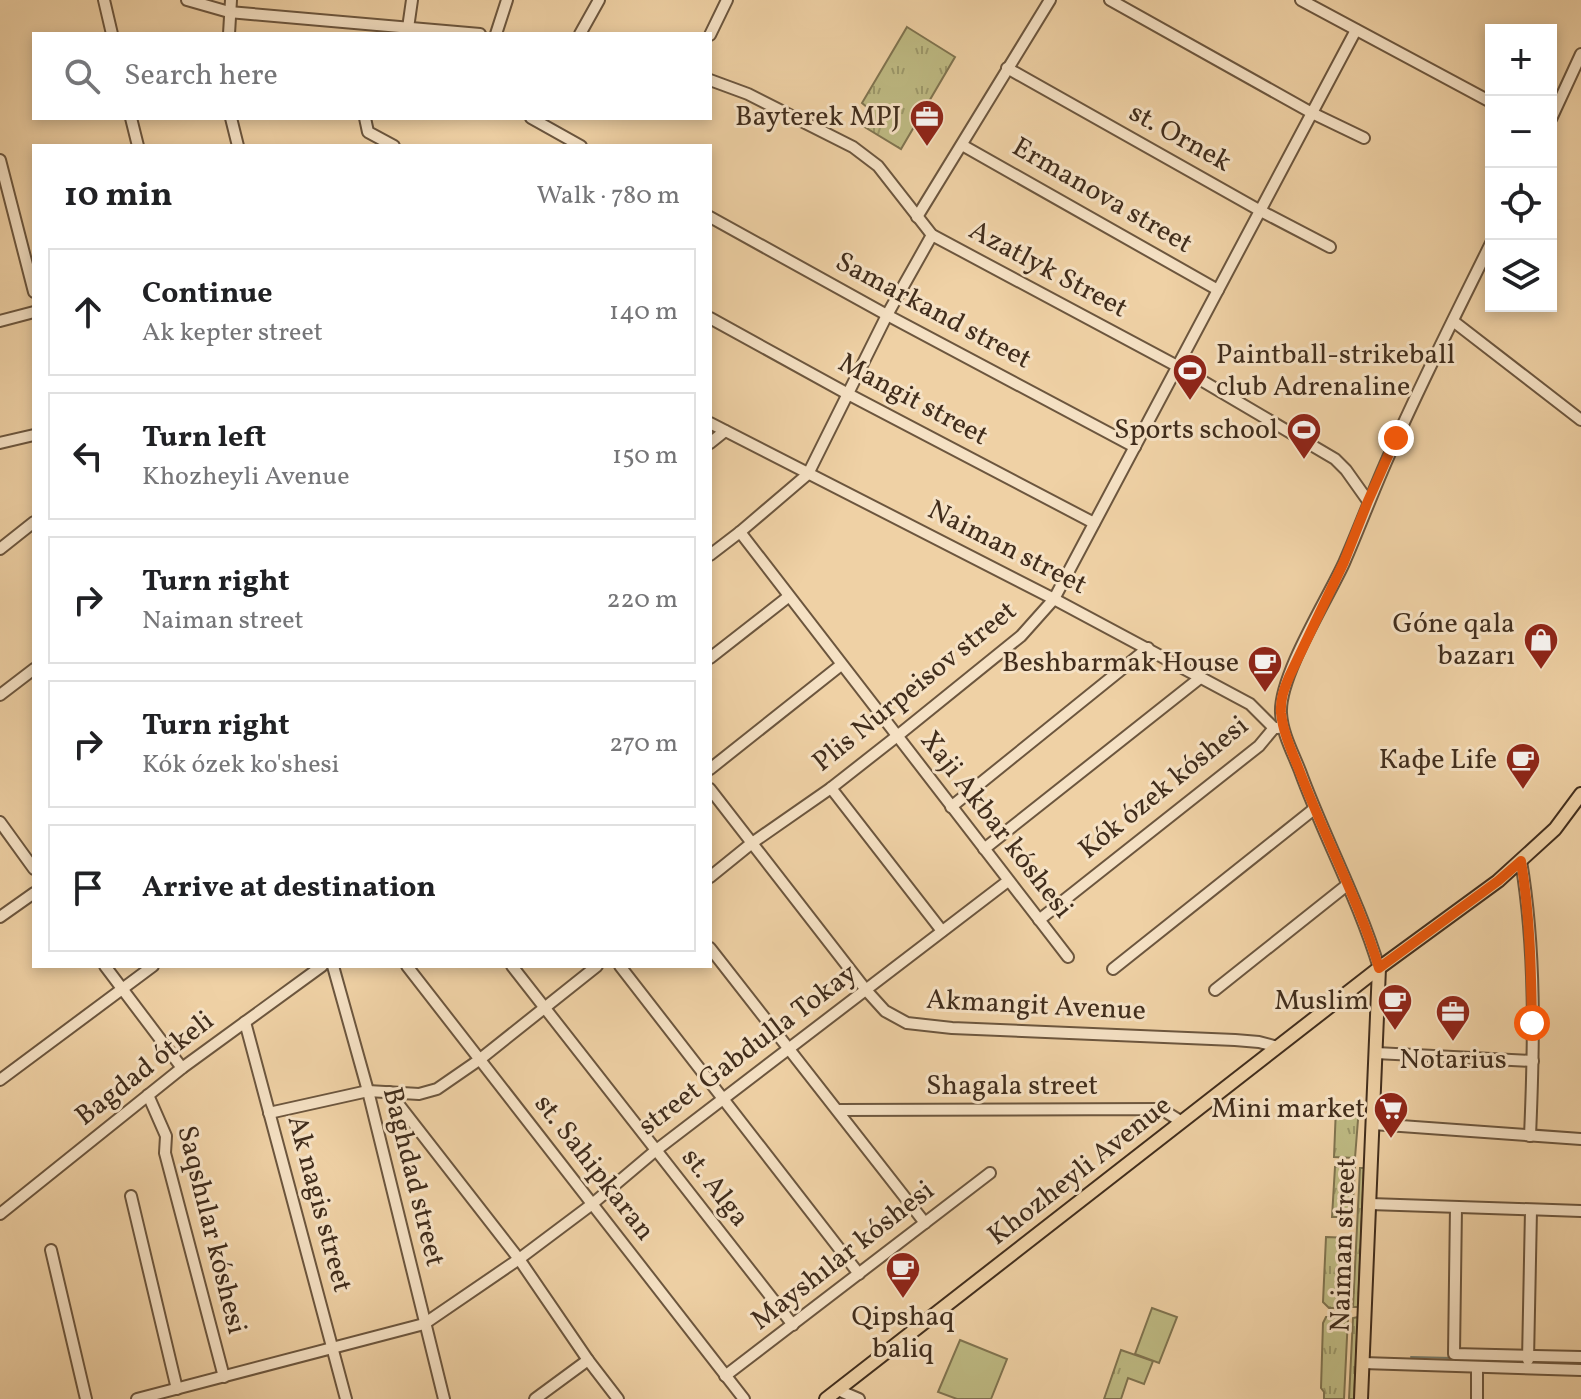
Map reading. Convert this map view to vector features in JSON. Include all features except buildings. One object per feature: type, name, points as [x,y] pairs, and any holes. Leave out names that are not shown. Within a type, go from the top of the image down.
[{"type":"main road","name":"Khozheyli Avenue","points":[[826,1399],[1379,968],[1498,881],[1555,829],[1581,794]]},
{"type":"main road","name":"Naiman street","points":[[1361,1399],[1379,968]]},
{"type":"street","points":[[104,0],[112,32]]},
{"type":"street","points":[[187,0],[229,12],[441,32]]},
{"type":"street","points":[[229,32],[231,0]]},
{"type":"street","points":[[402,30],[412,0]]},
{"type":"street","points":[[497,32],[507,0]]},
{"type":"street","points":[[581,32],[599,0]]},
{"type":"street","points":[[711,32],[727,0]]},
{"type":"street","points":[[917,217],[1050,0]]},
{"type":"street","points":[[1110,0],[1312,113],[1364,138]]},
{"type":"street","points":[[1301,0],[1485,99]]},
{"type":"street","points":[[340,22],[342,32]]},
{"type":"street","name":"Plis Nurpeisov street","points":[[712,875],[752,843],[831,788],[1021,636],[1054,599],[1356,30]]},
{"type":"street","points":[[1557,106],[1581,54]]},
{"type":"street","name":"st. Ornek","points":[[1007,68],[1330,247]]},
{"type":"street","name":"Azatlyk Street","points":[[712,81],[748,94],[853,147],[878,166],[932,235],[1177,366],[1335,459],[1368,501]]},
{"type":"street","points":[[132,120],[138,144]]},
{"type":"street","points":[[232,120],[238,144]]},
{"type":"street","points":[[365,120],[368,132],[390,144]]},
{"type":"street","points":[[535,120],[577,144]]},
{"type":"street","name":"Ermanova street","points":[[962,145],[1218,290]]},
{"type":"street","points":[[0,160],[5,199],[32,286]]},
{"type":"street","name":"Samarkand street","points":[[712,218],[1135,447]]},
{"type":"street","points":[[712,553],[808,474],[887,315],[932,235]]},
{"type":"street","points":[[1279,728],[1282,695],[1289,677],[1344,562],[1368,501],[1485,255]]},
{"type":"street","points":[[0,321],[32,313]]},
{"type":"street","name":"Mangit street","points":[[712,319],[1094,523]]},
{"type":"street","points":[[1453,321],[1581,420]]},
{"type":"street","name":"Naiman street","points":[[712,424],[1054,599],[1250,704],[1279,728],[1372,943],[1379,968]]},
{"type":"street","points":[[712,441],[725,431]]},
{"type":"street","points":[[0,443],[32,435]]},
{"type":"street","points":[[0,549],[32,524]]},
{"type":"street","name":"Xaji Akbar kóshesi","points":[[740,532],[1068,957]]},
{"type":"street","points":[[712,656],[788,597]]},
{"type":"street","points":[[951,807],[1148,648]]},
{"type":"street","points":[[712,767],[841,665]]},
{"type":"street","points":[[0,695],[32,671]]},
{"type":"street","points":[[984,849],[1200,678]]},
{"type":"street","name":"Kók ózek kóshesi","points":[[1039,920],[1279,728]]},
{"type":"street","points":[[831,788],[942,931]]},
{"type":"street","name":"Akmangit Avenue","points":[[712,792],[866,990],[885,1011],[907,1023],[1231,1040],[1278,1047]]},
{"type":"street","points":[[1113,969],[1314,809]]},
{"type":"street","points":[[0,822],[32,866]]},
{"type":"street","points":[[1521,861],[1530,931],[1533,1061],[1530,1136]]},
{"type":"street","name":"street Gabdulla Tokay","points":[[137,1399],[164,1396],[177,1389],[424,1324],[591,1205],[655,1151],[1008,881]]},
{"type":"street","points":[[1215,990],[1347,885]]},
{"type":"street","points":[[0,917],[32,894]]},
{"type":"street","points":[[712,951],[925,1223]]},
{"type":"street","points":[[106,968],[182,1068]]},
{"type":"street","points":[[0,1080],[150,968]]},
{"type":"street","name":"Bagdad ótkeli","points":[[0,1214],[182,1068],[319,968]]},
{"type":"street","name":"Baghdad street","points":[[334,968],[368,1091],[444,1399]]},
{"type":"street","name":"st. Sahipkaran","points":[[409,968],[744,1399]]},
{"type":"street","name":"st. Alga","points":[[514,968],[793,1325]]},
{"type":"street","points":[[269,1113],[368,1091],[419,1094],[437,1089],[479,1060],[594,968]]},
{"type":"street","points":[[622,968],[859,1274]]},
{"type":"street","name":"Ak nagis street","points":[[245,1022],[346,1399]]},
{"type":"street","points":[[1376,1053],[1533,1061]]},
{"type":"street","points":[[389,1092],[519,1259],[618,1399]]},
{"type":"street","name":"Saqshılar kóshesi","points":[[148,1095],[166,1136],[165,1153],[224,1377]]},
{"type":"street","name":"Shagala street","points":[[838,1110],[1161,1109],[1182,1122]]},
{"type":"street","points":[[1373,1124],[1581,1139]]},
{"type":"street","name":"Mayshılar kóshesi","points":[[725,1376],[990,1173]]},
{"type":"street","points":[[131,1196],[177,1389]]},
{"type":"street","points":[[1370,1204],[1581,1211]]},
{"type":"street","points":[[1456,1207],[1454,1354],[1581,1357]]},
{"type":"street","points":[[1528,1368],[1531,1210]]},
{"type":"street","points":[[51,1250],[86,1399]]},
{"type":"street","points":[[535,1399],[588,1360]]},
{"type":"street","points":[[1363,1363],[1581,1370]]},
{"type":"street","points":[[1477,1367],[1477,1399]]},
{"type":"street","points":[[838,1390],[859,1399]]},
{"type":"green space","points":[[907,27],[955,57],[901,149],[858,123],[868,108],[862,103]]},
{"type":"green space","points":[[1336,1107],[1359,1107],[1355,1158],[1334,1157]]},
{"type":"green space","points":[[1335,1167],[1355,1167],[1352,1217],[1332,1217]]},
{"type":"green space","points":[[1360,1168],[1364,1168],[1358,1307],[1353,1307]]},
{"type":"green space","points":[[1326,1237],[1352,1238],[1348,1308],[1329,1308],[1323,1302]]},
{"type":"green space","points":[[1152,1308],[1177,1317],[1159,1363],[1135,1354]]},
{"type":"green space","points":[[1326,1317],[1348,1317],[1344,1399],[1324,1399],[1321,1388],[1323,1323]]},
{"type":"green space","points":[[1358,1317],[1354,1399],[1349,1399],[1353,1318]]},
{"type":"green space","points":[[960,1340],[1007,1359],[991,1399],[957,1399],[938,1392]]},
{"type":"green space","points":[[1121,1350],[1153,1361],[1144,1384],[1128,1378],[1121,1399],[1104,1399]]},
{"type":"waterway","points":[[1411,1357],[1452,1358]]},
{"type":"waterway","points":[[1550,1361],[1581,1362]]},
{"type":"place","name":"Bayterek MPJ","points":[[927,148]]},
{"type":"place","name":"Paintball-strikeball club Adrenaline","points":[[1190,402]]},
{"type":"place","name":"Sports school","points":[[1304,461]]},
{"type":"place","name":"Góne qala bazarı","points":[[1541,671]]},
{"type":"place","name":"Beshbarmak House","points":[[1265,694]]},
{"type":"place","name":"Кафе Life","points":[[1523,791]]},
{"type":"place","name":"Muslim","points":[[1395,1032]]},
{"type":"place","name":"Notarius","points":[[1453,1043]]},
{"type":"place","name":"Mini market","points":[[1391,1140]]},
{"type":"place","name":"Qipshaq baliq","points":[[903,1300]]},
{"type":"route","points":[[1396,438],[1344,562],[1282,695],[1284,727],[1314,809],[1372,943],[1379,968],[1521,861],[1528,900],[1532,1023]]}]
